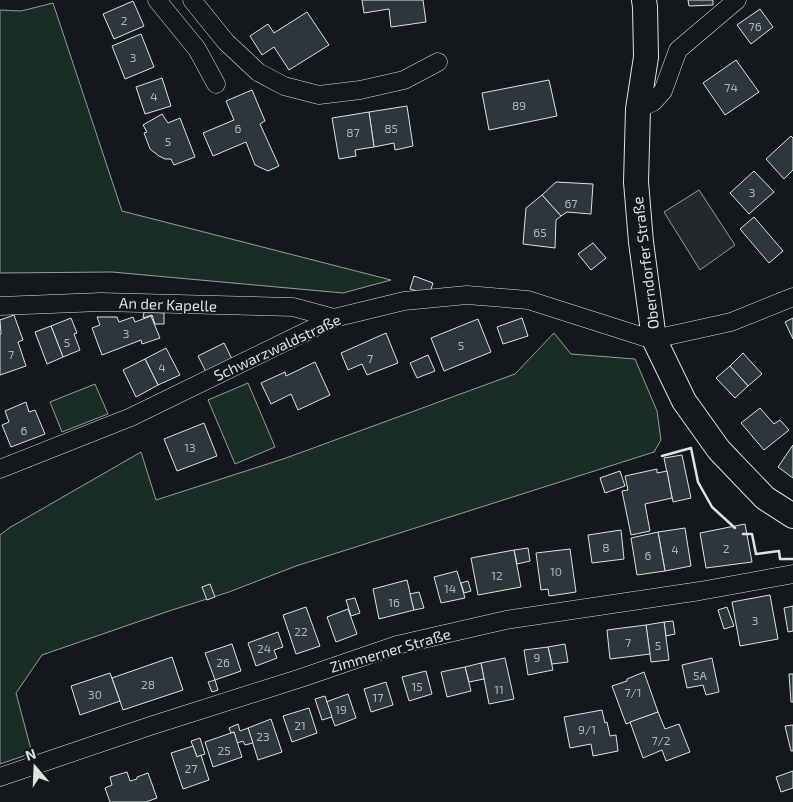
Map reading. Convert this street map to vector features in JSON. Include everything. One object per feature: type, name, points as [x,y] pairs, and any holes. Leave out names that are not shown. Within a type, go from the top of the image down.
[{"type":"street","points":[[157,0],[197,49],[216,84]]},
{"type":"street","points":[[192,0],[226,42],[258,72],[284,86],[319,95],[360,90],[404,80],[438,62]]},
{"type":"street","name":"Oberndorfer Straße","points":[[644,0],[646,57],[638,109],[636,182],[641,242],[654,339],[684,401],[719,450],[764,498],[793,516]]},
{"type":"street","points":[[638,109],[653,102],[663,90],[678,50],[737,0]]},
{"type":"street","name":"Schwarzwaldstraße","points":[[0,468],[131,416],[334,318],[404,301],[467,295],[528,300],[654,339]]},
{"type":"street","points":[[654,339],[730,322],[793,297]]},
{"type":"street","name":"An der Kapelle","points":[[0,306],[101,302],[293,307],[334,318]]},
{"type":"street","name":"Zimmerner Straße","points":[[0,777],[397,645],[506,620],[700,591],[793,574]]},
{"type":"green space","points":[[53,3],[122,211],[391,280],[343,293],[112,272],[0,273],[0,10],[21,11]]},
{"type":"green space","points":[[554,333],[571,354],[635,359],[657,411],[661,440],[654,452],[296,566],[229,592],[42,655],[16,693],[32,753],[0,764],[0,535],[141,452],[156,500],[286,458],[515,374]]},
{"type":"green space","points":[[248,383],[275,447],[235,464],[208,400]]},
{"type":"green space","points":[[95,384],[108,414],[62,432],[50,402]]},
{"type":"shaded area","points":[[699,190],[735,245],[700,270],[664,212]]},
{"type":"building","points":[[362,0],[423,0],[426,22],[391,27],[389,9],[364,13]]},
{"type":"building","points":[[688,0],[713,0],[713,5],[689,6]]},
{"type":"building","points":[[133,1],[144,26],[114,39],[103,14]]},
{"type":"building","points":[[760,9],[773,27],[751,44],[737,25]]},
{"type":"building","points":[[307,12],[329,45],[289,70],[274,47],[262,55],[250,36],[268,24],[274,33]]},
{"type":"building","points":[[141,34],[154,67],[125,79],[112,46]]},
{"type":"building","points":[[736,60],[759,92],[725,115],[703,83]]},
{"type":"building","points":[[162,78],[171,106],[145,114],[136,87]]},
{"type":"building","points":[[549,80],[557,116],[489,130],[482,93]]},
{"type":"building","points":[[252,90],[265,121],[260,124],[279,166],[268,171],[255,165],[246,142],[213,156],[203,133],[234,120],[226,101]]},
{"type":"building","points":[[407,106],[413,146],[395,150],[394,143],[374,147],[369,112]]},
{"type":"building","points":[[369,112],[374,147],[355,150],[356,156],[339,159],[332,118]]},
{"type":"building","points":[[162,114],[168,123],[180,118],[195,157],[174,165],[171,159],[165,159],[150,149],[144,133],[147,132],[143,125]]},
{"type":"building","points":[[791,136],[793,138],[793,170],[784,179],[766,159]]},
{"type":"building","points":[[754,171],[774,192],[749,214],[730,193]]},
{"type":"building","points":[[556,182],[593,184],[591,214],[567,212],[561,216],[542,195]]},
{"type":"building","points":[[542,195],[561,216],[556,220],[555,248],[523,244],[526,208]]},
{"type":"building","points":[[754,217],[783,251],[769,263],[740,229]]},
{"type":"building","points":[[593,243],[606,258],[591,270],[578,254]]},
{"type":"building","points":[[414,276],[433,283],[429,295],[410,289]]},
{"type":"building","points":[[144,312],[164,313],[164,324],[155,324],[152,315],[143,318]]},
{"type":"building","points":[[14,315],[23,340],[18,342],[26,366],[0,375],[0,320]]},
{"type":"building","points":[[151,316],[160,338],[142,344],[141,340],[102,355],[92,328],[100,325],[97,317],[117,317],[119,322],[133,317],[135,322]]},
{"type":"building","points":[[71,318],[77,333],[74,334],[80,350],[63,357],[51,326]]},
{"type":"building","points":[[522,318],[528,336],[503,344],[497,327]]},
{"type":"building","points":[[793,318],[793,339],[785,322]]},
{"type":"building","points":[[478,319],[491,352],[444,371],[431,338]]},
{"type":"building","points":[[51,326],[63,357],[47,364],[35,332]]},
{"type":"building","points":[[386,333],[398,363],[367,375],[362,364],[348,370],[341,353]]},
{"type":"building","points":[[224,343],[232,359],[206,372],[198,356]]},
{"type":"building","points":[[166,348],[180,375],[158,385],[145,359]]},
{"type":"building","points":[[743,353],[762,374],[748,386],[730,366]]},
{"type":"building","points":[[428,355],[435,371],[417,378],[410,363]]},
{"type":"building","points":[[145,359],[158,385],[136,397],[123,370]]},
{"type":"building","points":[[315,362],[330,395],[298,410],[291,394],[271,404],[261,383],[285,372],[286,376]]},
{"type":"building","points":[[730,366],[748,386],[735,398],[716,378]]},
{"type":"building","points":[[26,402],[29,412],[35,410],[45,434],[11,447],[2,425],[9,422],[5,411]]},
{"type":"building","points":[[760,408],[774,424],[780,420],[789,430],[764,450],[741,423]]},
{"type":"building","points":[[204,423],[217,456],[177,471],[164,439]]},
{"type":"building","points":[[793,445],[793,478],[778,467]]},
{"type":"building","points":[[682,455],[691,498],[673,502],[664,458]]},
{"type":"building","points":[[657,469],[657,473],[667,471],[672,498],[645,504],[650,531],[631,535],[622,491],[628,490],[625,476]]},
{"type":"building","points":[[620,471],[625,486],[605,493],[600,478]]},
{"type":"building","points":[[745,524],[752,562],[706,568],[700,533]]},
{"type":"building","points":[[685,528],[691,566],[665,571],[658,532]]},
{"type":"building","points":[[621,530],[624,559],[592,563],[588,535]]},
{"type":"building","points":[[658,532],[665,571],[637,575],[631,538]]},
{"type":"building","points":[[528,548],[530,561],[517,564],[514,550]]},
{"type":"building","points":[[570,549],[576,592],[549,596],[548,589],[541,590],[536,553]]},
{"type":"building","points":[[514,550],[521,587],[478,595],[471,558]]},
{"type":"building","points":[[457,571],[465,598],[441,603],[434,577]]},
{"type":"building","points":[[407,580],[414,610],[379,619],[373,589]]},
{"type":"building","points":[[468,581],[471,591],[464,593],[461,583]]},
{"type":"building","points":[[210,584],[215,597],[207,600],[202,587]]},
{"type":"building","points":[[419,592],[424,608],[414,610],[410,594]]},
{"type":"building","points":[[770,595],[778,639],[740,646],[732,602]]},
{"type":"building","points":[[355,598],[360,613],[351,616],[346,600]]},
{"type":"building","points":[[793,606],[793,631],[788,632],[784,608]]},
{"type":"building","points":[[306,607],[320,646],[296,654],[283,615]]},
{"type":"building","points":[[727,607],[734,626],[724,629],[718,610]]},
{"type":"building","points":[[348,609],[357,634],[336,642],[327,617]]},
{"type":"building","points":[[673,621],[675,634],[666,636],[664,622]]},
{"type":"building","points":[[664,622],[669,660],[651,662],[646,625]]},
{"type":"building","points":[[646,625],[650,654],[610,659],[607,630]]},
{"type":"building","points":[[278,632],[283,647],[274,650],[277,658],[256,666],[248,643]]},
{"type":"building","points":[[232,644],[241,671],[215,680],[205,653]]},
{"type":"building","points":[[565,644],[568,662],[552,664],[548,647]]},
{"type":"building","points":[[548,647],[553,670],[528,675],[524,650]]},
{"type":"building","points":[[172,657],[183,690],[123,710],[112,678]]},
{"type":"building","points":[[505,658],[514,699],[489,704],[481,663]]},
{"type":"building","points":[[712,658],[719,692],[706,695],[703,685],[687,688],[682,665]]},
{"type":"building","points":[[481,663],[484,679],[469,682],[465,667]]},
{"type":"building","points":[[465,667],[471,691],[447,697],[441,672]]},
{"type":"building","points":[[426,671],[432,694],[409,701],[402,677]]},
{"type":"building","points":[[644,672],[658,712],[626,724],[612,686]]},
{"type":"building","points":[[110,673],[120,701],[80,715],[71,686]]},
{"type":"building","points":[[789,674],[793,674],[793,702],[791,702]]},
{"type":"building","points":[[215,680],[218,690],[212,692],[208,682]]},
{"type":"building","points":[[386,682],[393,705],[371,712],[364,689]]},
{"type":"building","points":[[348,694],[356,718],[335,726],[326,702]]},
{"type":"building","points":[[325,696],[332,717],[322,720],[315,699]]},
{"type":"building","points":[[309,708],[317,733],[292,742],[283,716]]},
{"type":"building","points":[[602,710],[610,736],[616,735],[618,751],[593,756],[591,744],[570,748],[564,717]]},
{"type":"building","points":[[658,712],[665,729],[679,724],[690,752],[666,761],[662,750],[643,758],[630,722]]},
{"type":"building","points":[[271,719],[282,752],[258,760],[248,728]]},
{"type":"building","points":[[238,724],[240,731],[248,728],[253,743],[245,745],[243,741],[237,743],[234,732],[231,733],[229,728]]},
{"type":"building","points":[[793,725],[793,751],[791,751],[785,726]]},
{"type":"building","points":[[234,732],[242,757],[213,767],[205,742]]},
{"type":"building","points":[[200,738],[205,754],[197,757],[191,741]]},
{"type":"building","points":[[193,746],[197,757],[201,755],[209,780],[183,789],[171,753]]},
{"type":"building","points":[[793,771],[793,788],[781,792],[776,777]]},
{"type":"building","points":[[127,772],[130,781],[148,773],[157,798],[146,802],[110,802],[105,788],[112,785],[110,777]]},
{"type":"wall","points":[[662,456],[691,448],[698,482],[712,507],[735,528]]},
{"type":"wall","points":[[743,534],[752,534],[756,554],[779,551],[780,559],[793,559]]}]
